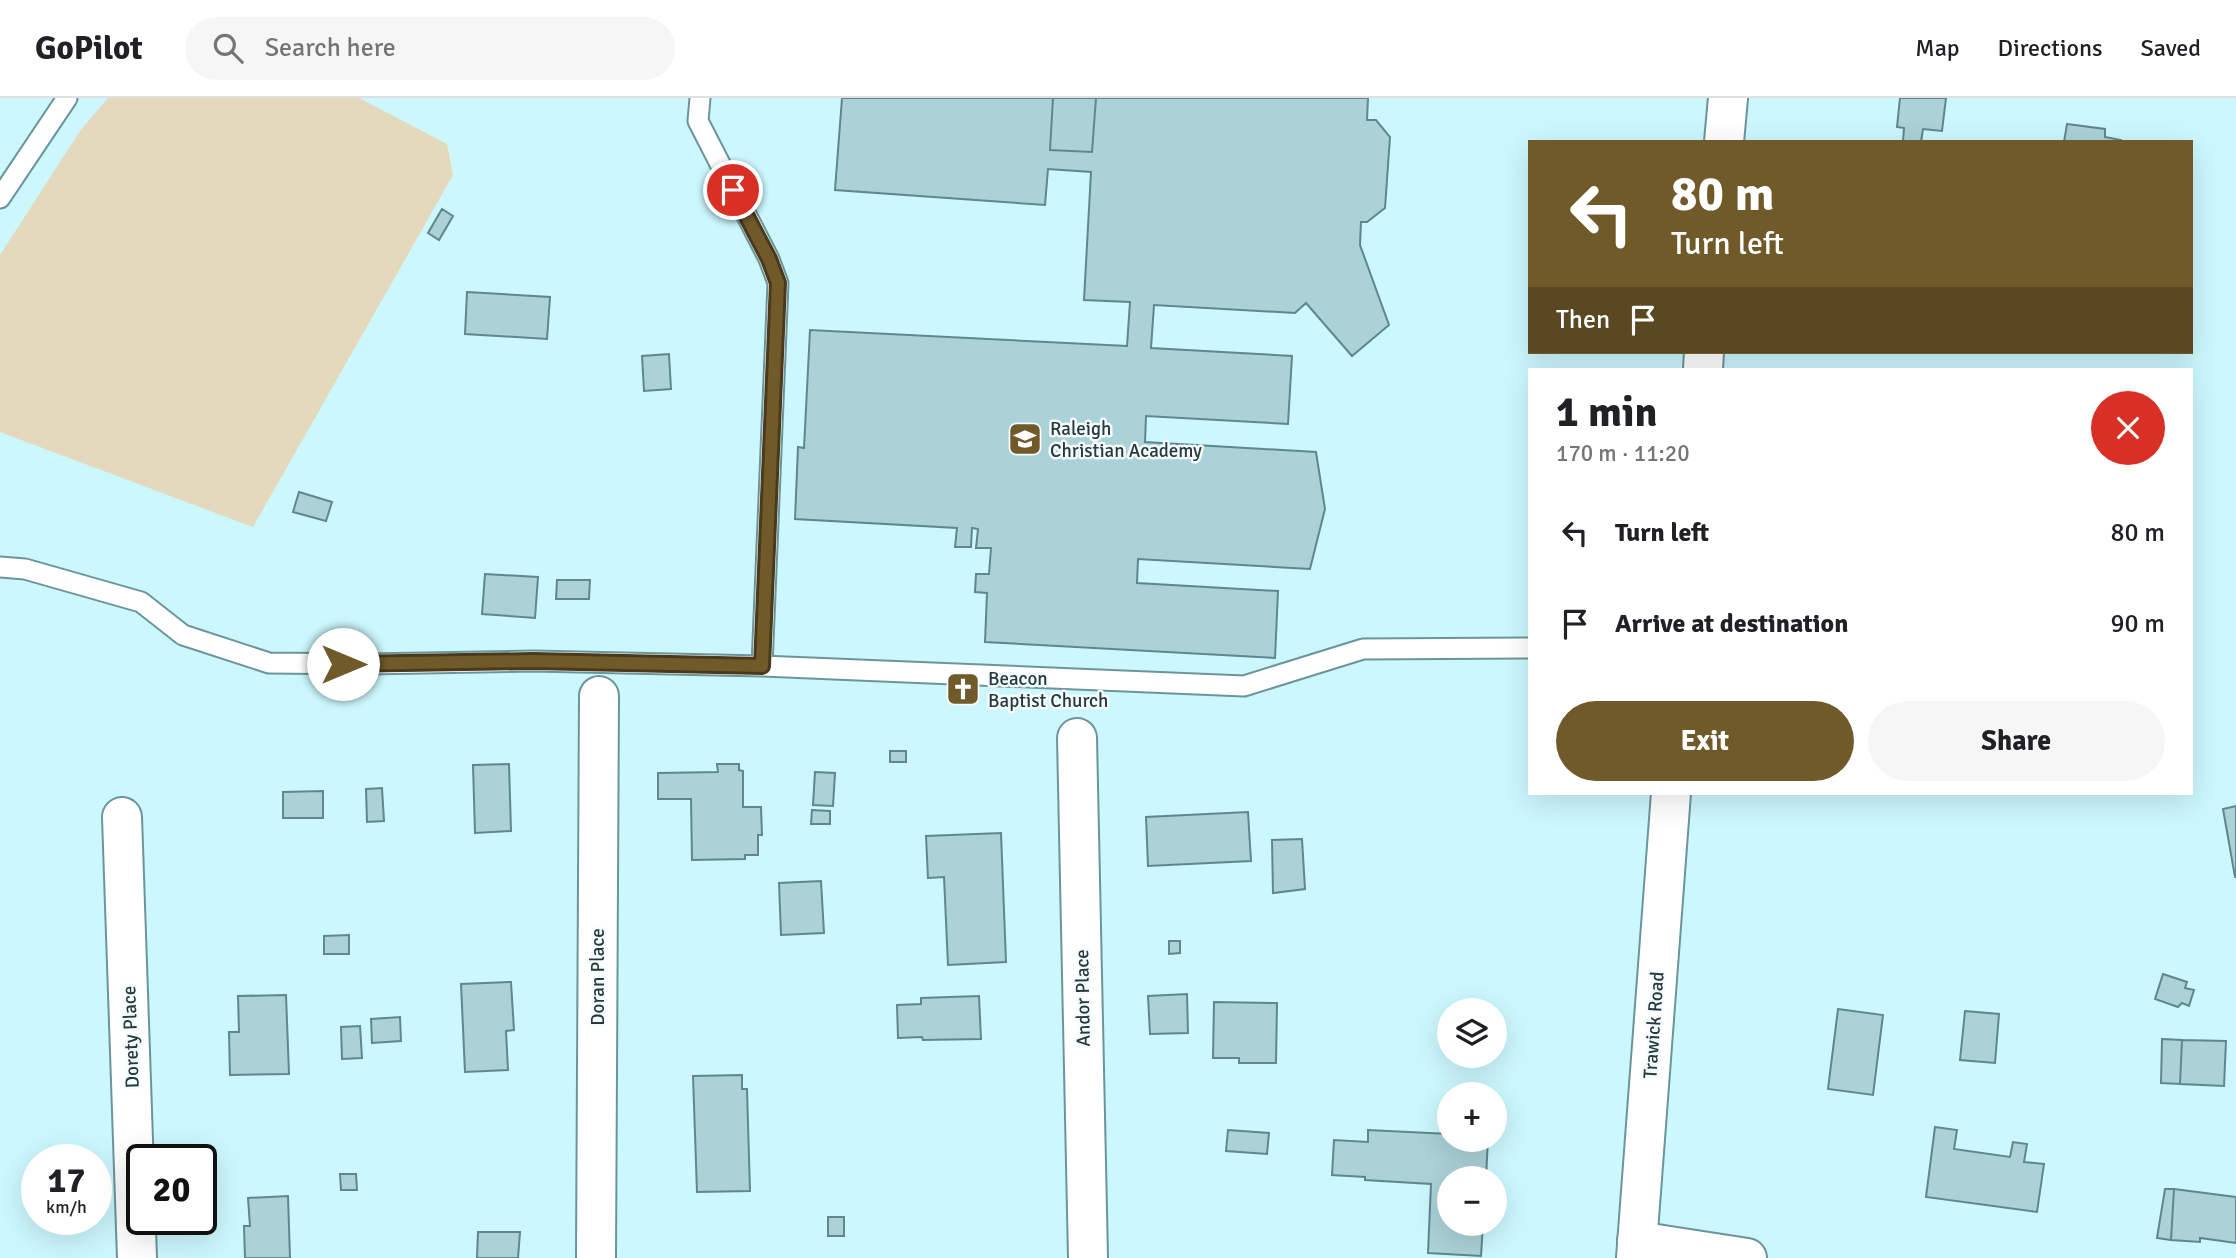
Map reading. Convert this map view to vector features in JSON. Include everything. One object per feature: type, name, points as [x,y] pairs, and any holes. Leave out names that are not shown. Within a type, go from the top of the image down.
[{"type":"street","points":[[1724,140],[1728,98]]},
{"type":"street","name":"Doran Place","points":[[596,1258],[598,696]]},
{"type":"street","name":"Andor Place","points":[[1077,738],[1088,1258]]},
{"type":"street","name":"Trawick Road","points":[[1636,1250],[1671,795]]},
{"type":"street","name":"Dorety Place","points":[[122,817],[137,1258]]},
{"type":"street","points":[[1636,1250],[1746,1258]]},
{"type":"lane","points":[[0,198],[67,98]]},
{"type":"lane","points":[[700,98],[698,121],[769,259],[778,283],[762,666]]},
{"type":"lane","points":[[0,567],[25,569],[141,602],[183,635],[270,663],[533,661],[762,666],[1244,686],[1363,649],[1528,648]]},
{"type":"shaded area","points":[[108,98],[359,98],[447,144],[453,175],[253,527],[0,432],[0,255],[80,131]]},
{"type":"building","points":[[842,98],[1053,98],[1050,150],[1092,152],[1096,98],[1368,98],[1367,120],[1376,120],[1390,137],[1385,208],[1367,222],[1361,222],[1360,245],[1389,325],[1352,356],[1306,303],[1295,313],[1154,305],[1151,348],[1292,356],[1288,424],[1146,416],[1145,442],[1316,452],[1325,509],[1310,569],[1138,559],[1137,583],[1278,591],[1275,658],[985,642],[987,593],[975,592],[976,574],[989,574],[991,548],[976,548],[978,529],[972,528],[971,547],[955,547],[957,528],[795,519],[798,447],[804,448],[810,330],[1127,346],[1130,302],[1084,300],[1091,172],[1048,169],[1045,205],[835,190]]},
{"type":"building","points":[[842,98],[1368,98],[1367,120],[1376,120],[1390,137],[1385,208],[1367,222],[1361,222],[1360,245],[1389,325],[1352,356],[1306,303],[1295,313],[1154,305],[1151,348],[1292,356],[1288,424],[1146,416],[1145,442],[1316,452],[1325,509],[1310,569],[1138,559],[1137,583],[1278,591],[1275,658],[985,642],[987,593],[975,592],[976,574],[989,574],[991,548],[976,548],[978,529],[972,528],[971,547],[955,547],[957,528],[795,519],[798,447],[804,448],[810,330],[1127,346],[1130,302],[1084,300],[1091,172],[1048,169],[1045,205],[835,190]]},
{"type":"building","points":[[1053,98],[1096,98],[1092,152],[1050,150]]},
{"type":"building","points":[[1900,98],[1946,98],[1942,131],[1923,129],[1921,140],[1903,140],[1904,128],[1897,127]]},
{"type":"building","points":[[2067,124],[2105,129],[2105,137],[2121,140],[2064,140]]},
{"type":"building","points":[[442,209],[453,216],[439,240],[428,233]]},
{"type":"building","points":[[467,292],[550,297],[547,339],[465,334]]},
{"type":"building","points":[[669,354],[671,389],[644,391],[642,356]]},
{"type":"building","points":[[299,492],[332,502],[326,521],[293,512]]},
{"type":"building","points":[[485,574],[538,577],[535,618],[482,614]]},
{"type":"building","points":[[557,580],[590,580],[589,599],[556,599]]},
{"type":"building","points":[[890,751],[906,751],[906,762],[890,762]]},
{"type":"building","points":[[509,764],[511,831],[475,833],[473,765]]},
{"type":"building","points":[[717,764],[739,764],[739,770],[743,771],[743,807],[761,807],[762,835],[758,835],[758,855],[745,855],[745,859],[692,860],[691,799],[658,799],[658,773],[718,772]]},
{"type":"building","points":[[815,772],[835,773],[833,806],[813,805]]},
{"type":"building","points":[[382,788],[384,821],[367,822],[366,789]]},
{"type":"building","points":[[323,791],[323,818],[283,818],[283,792]]},
{"type":"building","points":[[2236,806],[2236,877],[2235,877],[2223,809]]},
{"type":"building","points":[[812,810],[830,811],[830,824],[811,824]]},
{"type":"building","points":[[1248,812],[1251,861],[1148,866],[1146,817]]},
{"type":"building","points":[[1001,833],[1006,962],[948,965],[944,877],[928,878],[926,836]]},
{"type":"building","points":[[1302,839],[1305,889],[1273,893],[1272,840]]},
{"type":"building","points":[[821,881],[824,933],[781,935],[779,883]]},
{"type":"building","points":[[349,935],[349,954],[324,954],[324,936]]},
{"type":"building","points":[[1169,941],[1180,941],[1180,953],[1169,954]]},
{"type":"building","points":[[2163,974],[2187,982],[2185,988],[2194,990],[2189,1006],[2182,1003],[2178,1007],[2155,999]]},
{"type":"building","points":[[511,982],[514,1030],[506,1031],[508,1070],[465,1072],[461,984]]},
{"type":"building","points":[[1187,994],[1188,1033],[1150,1034],[1148,996]]},
{"type":"building","points":[[286,995],[289,1074],[230,1075],[229,1032],[239,1032],[238,996]]},
{"type":"building","points":[[979,996],[981,1039],[898,1038],[897,1005],[921,1004],[921,998]]},
{"type":"building","points":[[1214,1002],[1277,1003],[1276,1063],[1239,1063],[1239,1058],[1213,1058]]},
{"type":"building","points":[[1838,1009],[1883,1015],[1873,1095],[1828,1089]]},
{"type":"building","points":[[1965,1011],[1999,1014],[1995,1063],[1960,1060]]},
{"type":"building","points":[[400,1017],[401,1041],[372,1043],[371,1019]]},
{"type":"building","points":[[360,1026],[362,1058],[342,1059],[341,1027]]},
{"type":"building","points":[[2162,1039],[2182,1040],[2180,1084],[2161,1083]]},
{"type":"building","points":[[2182,1040],[2226,1041],[2224,1086],[2180,1084]]},
{"type":"building","points":[[742,1075],[742,1089],[747,1089],[750,1191],[697,1192],[693,1076]]},
{"type":"building","points":[[1935,1127],[1957,1130],[1954,1149],[2010,1157],[2013,1142],[2027,1144],[2024,1162],[2044,1164],[2037,1212],[1926,1197]]},
{"type":"building","points":[[1228,1130],[1269,1133],[1267,1154],[1226,1151]]},
{"type":"building","points":[[1368,1130],[1437,1133],[1437,1152],[1487,1152],[1487,1166],[1437,1166],[1437,1236],[1482,1236],[1481,1256],[1428,1253],[1431,1184],[1332,1175],[1334,1140],[1368,1142]]},
{"type":"building","points":[[340,1174],[356,1174],[357,1190],[341,1190]]},
{"type":"building","points":[[2165,1189],[2174,1189],[2171,1240],[2157,1238]]},
{"type":"building","points":[[2174,1189],[2236,1197],[2236,1243],[2200,1238],[2200,1242],[2171,1240]]},
{"type":"building","points":[[288,1196],[290,1258],[245,1258],[244,1226],[250,1226],[248,1198]]},
{"type":"building","points":[[828,1217],[844,1217],[844,1236],[828,1236]]},
{"type":"building","points":[[478,1232],[520,1232],[518,1258],[477,1258]]},
{"type":"place","name":"Raleigh Christian Academy","points":[[1025,439]]},
{"type":"place","name":"Beacon Baptist Church","points":[[963,689]]},
{"type":"route","points":[[343,664],[533,661],[762,666],[778,283],[769,259],[733,190]]}]
